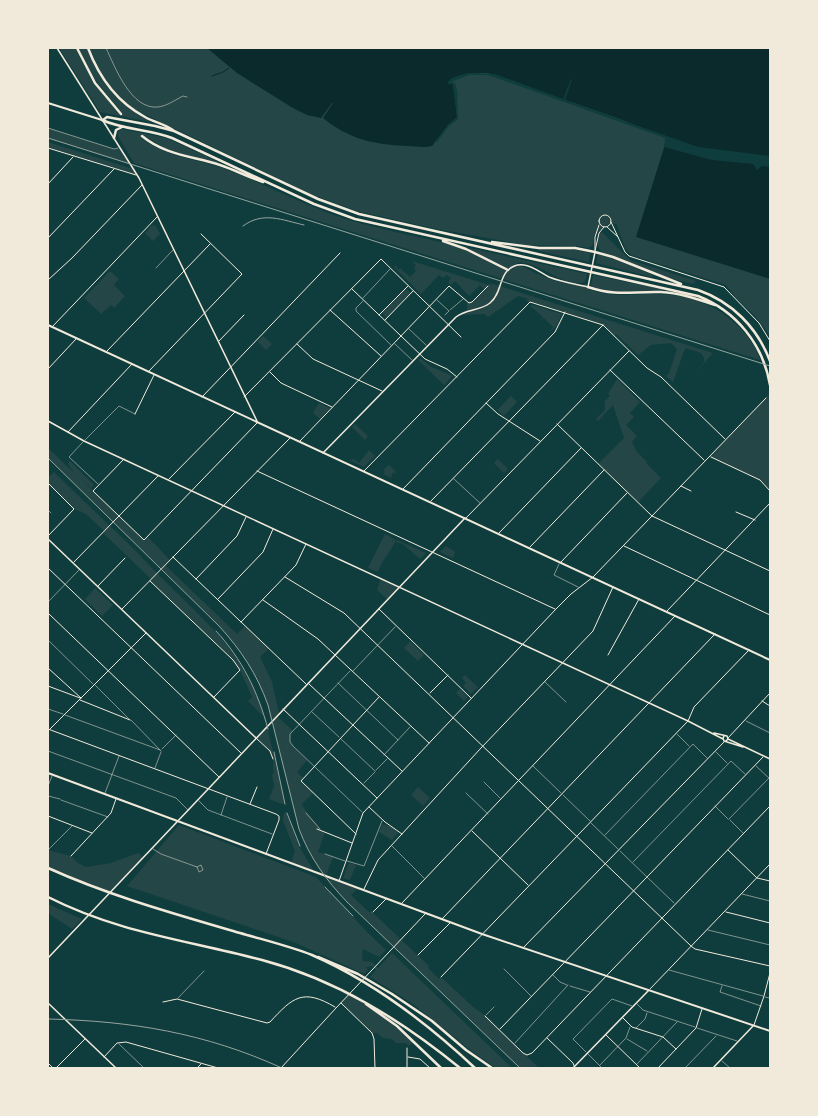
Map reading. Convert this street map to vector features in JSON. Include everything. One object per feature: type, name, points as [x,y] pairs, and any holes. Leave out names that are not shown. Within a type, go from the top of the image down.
[{"type":"highway","points":[[77,48],[95,83],[121,114]]},
{"type":"highway","points":[[88,48],[102,78],[122,100],[141,114],[166,125],[182,135],[336,206],[378,219],[688,286]]},
{"type":"highway","points":[[102,120],[107,117],[150,125],[182,135]]},
{"type":"highway","points":[[102,120],[111,124],[154,132],[172,138],[314,204],[346,217],[689,293],[720,307],[739,322],[751,337],[763,359],[770,385]]},
{"type":"highway","points":[[114,138],[116,130],[124,126]]},
{"type":"highway","points":[[142,136],[156,146],[170,152],[220,165],[273,185]]},
{"type":"highway","points":[[431,237],[466,249],[508,270]]},
{"type":"highway","points":[[486,242],[545,248],[575,248],[595,252],[613,257],[712,295],[740,315],[756,334],[770,361]]},
{"type":"highway","points":[[588,287],[618,294],[673,294],[694,298],[720,307]]},
{"type":"highway","points":[[48,868],[120,897],[312,956],[324,958],[358,974],[419,1012],[466,1050],[492,1068]]},
{"type":"highway","points":[[48,897],[77,912],[138,932],[263,960],[314,978],[360,999],[406,1026],[460,1068]]},
{"type":"highway","points":[[312,956],[369,985],[437,1033],[475,1068]]},
{"type":"highway","points":[[360,999],[397,1026],[441,1068]]},
{"type":"main road","points":[[48,103],[102,120]]},
{"type":"main road","points":[[48,324],[148,372],[530,547],[769,659]]},
{"type":"main road","points":[[48,773],[402,903],[482,934],[770,1031]]},
{"type":"street","points":[[57,48],[137,175],[257,422],[248,434],[144,540],[93,491],[124,459]]},
{"type":"street","points":[[48,148],[137,175]]},
{"type":"street","points":[[48,184],[74,156]]},
{"type":"street","points":[[48,238],[114,169]]},
{"type":"street","points":[[48,280],[72,258],[142,185]]},
{"type":"street","points":[[595,252],[594,240],[599,224],[599,218],[604,214],[609,215],[625,252],[632,258],[724,288],[759,323],[770,341]]},
{"type":"street","points":[[52,326],[157,217]]},
{"type":"street","points":[[607,227],[611,222]]},
{"type":"street","points":[[599,224],[607,227],[618,237]]},
{"type":"street","points":[[323,452],[462,312],[482,307],[491,301],[498,292],[508,270],[516,266],[525,265],[554,279],[588,287],[599,234],[604,227]]},
{"type":"street","points":[[148,372],[242,274],[201,234]]},
{"type":"street","points":[[106,352],[211,243]]},
{"type":"street","points":[[202,397],[340,253]]},
{"type":"street","points":[[244,397],[381,259],[461,337]]},
{"type":"street","points":[[379,315],[408,286]]},
{"type":"street","points":[[300,442],[449,286],[469,303],[472,302],[488,286]]},
{"type":"street","points":[[352,288],[428,362],[447,369],[457,377]]},
{"type":"street","points":[[385,320],[413,291]]},
{"type":"street","points":[[364,472],[530,302],[603,324],[647,368],[661,377],[726,440]]},
{"type":"street","points":[[330,310],[382,356]]},
{"type":"street","points":[[402,489],[554,333],[565,312]]},
{"type":"street","points":[[218,342],[244,315]]},
{"type":"street","points":[[430,502],[603,324]]},
{"type":"street","points":[[48,369],[77,338]]},
{"type":"street","points":[[297,344],[313,359],[383,392]]},
{"type":"street","points":[[48,958],[360,628],[629,350]]},
{"type":"street","points":[[68,432],[132,364]]},
{"type":"street","points":[[610,370],[705,461]]},
{"type":"street","points":[[270,372],[281,383],[333,407]]},
{"type":"street","points":[[136,414],[154,374]]},
{"type":"street","points":[[339,881],[363,813],[556,609],[579,587],[593,577],[766,398]]},
{"type":"street","points":[[486,403],[498,414],[540,442]]},
{"type":"street","points":[[168,480],[235,412]]},
{"type":"street","points":[[48,421],[84,441],[650,704],[714,733],[727,737],[743,747]]},
{"type":"street","points":[[557,424],[652,516],[770,570]]},
{"type":"street","points":[[122,609],[290,437]]},
{"type":"street","points":[[499,533],[581,448]]},
{"type":"street","points":[[709,457],[760,480],[770,491]]},
{"type":"street","points":[[530,547],[604,470]]},
{"type":"street","points":[[257,471],[556,609]]},
{"type":"street","points":[[74,562],[158,475]]},
{"type":"street","points":[[48,483],[74,509],[48,537],[270,751],[273,759]]},
{"type":"street","points":[[681,486],[691,490]]},
{"type":"street","points":[[561,562],[628,493]]},
{"type":"street","points":[[667,612],[755,521],[770,503]]},
{"type":"street","points":[[736,512],[755,521]]},
{"type":"street","points":[[196,579],[237,536],[246,516]]},
{"type":"street","points":[[217,599],[263,552],[273,528]]},
{"type":"street","points":[[241,622],[296,565],[306,544]]},
{"type":"street","points":[[623,546],[770,615]]},
{"type":"street","points":[[173,557],[402,772]]},
{"type":"street","points":[[98,586],[125,558]]},
{"type":"street","points":[[48,568],[241,754]]},
{"type":"street","points":[[285,577],[344,612],[691,946],[695,949],[770,966]]},
{"type":"street","points":[[150,581],[233,660],[240,670],[214,698]]},
{"type":"street","points":[[364,890],[378,860],[483,746],[593,631],[614,586]]},
{"type":"street","points":[[608,655],[639,598]]},
{"type":"street","points":[[262,600],[318,639],[429,744]]},
{"type":"street","points":[[379,609],[472,698]]},
{"type":"street","points":[[48,613],[220,777]]},
{"type":"street","points":[[402,903],[502,800],[676,615]]},
{"type":"street","points":[[146,632],[49,730],[279,816],[266,854]]},
{"type":"street","points":[[442,919],[716,634]]},
{"type":"street","points":[[441,977],[688,721],[694,707],[750,650]]},
{"type":"street","points":[[48,668],[80,699]]},
{"type":"street","points":[[429,694],[448,675]]},
{"type":"street","points":[[48,686],[130,720]]},
{"type":"street","points":[[523,948],[770,693]]},
{"type":"street","points":[[356,834],[301,781],[380,697]]},
{"type":"street","points":[[762,702],[770,706]]},
{"type":"street","points":[[283,709],[377,798]]},
{"type":"street","points":[[714,733],[724,740],[770,759]]},
{"type":"street","points":[[724,740],[727,737]]},
{"type":"street","points":[[499,1030],[763,756]]},
{"type":"street","points":[[250,805],[257,786]]},
{"type":"street","points":[[71,856],[108,817],[116,798]]},
{"type":"street","points":[[485,1016],[527,1055],[532,1053],[770,806]]},
{"type":"street","points":[[369,807],[382,820],[402,834]]},
{"type":"street","points":[[48,816],[93,833]]},
{"type":"street","points":[[317,829],[352,843]]},
{"type":"street","points":[[472,831],[528,886]]},
{"type":"street","points":[[727,850],[757,878],[770,881]]},
{"type":"street","points":[[574,1068],[605,1034],[708,930],[770,864]]},
{"type":"street","points":[[373,912],[386,898]]},
{"type":"street","points":[[725,912],[770,923]]},
{"type":"street","points":[[281,1068],[427,913]]},
{"type":"street","points":[[418,955],[450,922]]},
{"type":"street","points":[[713,1068],[754,1025],[770,973]]},
{"type":"street","points":[[163,1002],[177,999],[267,1022],[291,1001],[299,998],[311,998],[336,1008]]},
{"type":"street","points":[[48,1003],[116,1068]]},
{"type":"street","points":[[341,1003],[372,1033],[374,1040],[375,1068]]},
{"type":"street","points":[[658,1068],[696,1028],[702,1009]]},
{"type":"street","points":[[622,1017],[631,1026],[663,1037],[676,1050]]},
{"type":"street","points":[[605,1034],[640,1068]]},
{"type":"street","points":[[547,1038],[573,1063],[574,1068]]},
{"type":"street","points":[[56,1068],[85,1039]]},
{"type":"street","points":[[104,1057],[118,1043],[126,1042],[218,1068]]},
{"type":"street","points":[[407,1048],[408,1068]]},
{"type":"street","points":[[408,1057],[420,1059],[430,1068]]},
{"type":"street","points":[[48,1063],[53,1068]]},
{"type":"street","points":[[197,1068],[202,1063]]},
{"type":"lane","points":[[106,48],[124,86],[144,104],[159,107],[183,96],[186,97]]},
{"type":"lane","points":[[48,128],[114,149],[120,148]]},
{"type":"lane","points":[[156,268],[174,250]]},
{"type":"lane","points":[[362,299],[391,269]]},
{"type":"lane","points":[[436,299],[449,311]]},
{"type":"lane","points":[[445,315],[463,299]]},
{"type":"lane","points":[[364,300],[356,308],[356,311],[392,345]]},
{"type":"lane","points":[[408,328],[427,346]]},
{"type":"lane","points":[[394,343],[413,361]]},
{"type":"lane","points":[[98,485],[69,457],[119,406],[136,414]]},
{"type":"lane","points":[[453,478],[480,503]]},
{"type":"lane","points":[[48,510],[51,513]]},
{"type":"lane","points":[[561,562],[554,575],[579,587]]},
{"type":"lane","points":[[48,602],[80,569]]},
{"type":"lane","points":[[353,672],[396,626]]},
{"type":"lane","points":[[48,640],[161,750]]},
{"type":"lane","points":[[351,670],[290,734],[290,742],[363,813]]},
{"type":"lane","points":[[545,682],[566,702]]},
{"type":"lane","points":[[338,683],[398,740]]},
{"type":"lane","points":[[48,709],[161,750]]},
{"type":"lane","points":[[311,711],[375,771]]},
{"type":"lane","points":[[744,720],[770,733]]},
{"type":"lane","points":[[384,754],[411,726]]},
{"type":"lane","points":[[676,733],[690,747]]},
{"type":"lane","points":[[154,769],[161,750],[176,735]]},
{"type":"lane","points":[[604,835],[693,744],[707,758]]},
{"type":"lane","points":[[48,751],[176,798],[188,811]]},
{"type":"lane","points":[[715,751],[728,763]]},
{"type":"lane","points":[[104,794],[119,756]]},
{"type":"lane","points":[[363,784],[388,758]]},
{"type":"lane","points":[[633,863],[728,763],[731,761],[745,774]]},
{"type":"lane","points":[[729,819],[770,779],[755,765]]},
{"type":"lane","points":[[533,766],[675,904]]},
{"type":"lane","points":[[48,786],[52,775]]},
{"type":"lane","points":[[484,782],[502,800]]},
{"type":"lane","points":[[466,794],[488,814]]},
{"type":"lane","points":[[48,796],[108,817]]},
{"type":"lane","points":[[221,815],[228,796]]},
{"type":"lane","points":[[198,801],[208,810],[273,834]]},
{"type":"lane","points":[[715,806],[743,833]]},
{"type":"lane","points":[[306,812],[319,826],[320,830]]},
{"type":"lane","points":[[325,854],[364,866],[382,820]]},
{"type":"lane","points":[[48,850],[73,826]]},
{"type":"lane","points":[[391,846],[425,878]]},
{"type":"lane","points":[[152,848],[161,854],[196,867]]},
{"type":"lane","points":[[741,894],[770,901]]},
{"type":"lane","points":[[708,930],[770,945]]},
{"type":"lane","points":[[504,969],[531,996]]},
{"type":"lane","points":[[669,970],[770,998]]},
{"type":"lane","points":[[177,999],[204,971]]},
{"type":"lane","points":[[552,974],[560,982],[590,992]]},
{"type":"lane","points":[[514,1044],[568,985]]},
{"type":"lane","points":[[722,985],[720,992],[761,1006]]},
{"type":"lane","points":[[602,1068],[573,1039],[612,999],[633,1006]]},
{"type":"lane","points":[[636,1003],[647,1012],[738,1042]]},
{"type":"lane","points":[[485,1016],[494,1007]]},
{"type":"lane","points":[[636,1028],[644,1019],[647,1012]]},
{"type":"lane","points":[[637,1065],[678,1022]]},
{"type":"lane","points":[[600,1066],[626,1038],[631,1026]]},
{"type":"lane","points":[[686,1068],[717,1035]]},
{"type":"lane","points":[[626,1038],[649,1052]]},
{"type":"lane","points":[[118,1043],[144,1068]]},
{"type":"lane","points":[[721,1059],[730,1068]]},
{"type":"shaded area","points":[[59,48],[75,48],[93,82],[120,115],[122,113],[93,77],[78,48],[87,48],[103,81],[111,91],[128,108],[150,120],[150,122],[100,112]]},
{"type":"shaded area","points":[[90,48],[434,48],[770,147],[770,336],[755,316],[737,299],[726,285],[631,255],[625,248],[617,225],[611,222],[594,235],[593,244],[589,248],[577,246],[526,245],[432,228],[357,211],[308,193],[138,111],[129,105],[115,91],[98,67]]},
{"type":"shaded area","points":[[207,48],[770,48],[770,279],[636,237],[667,138],[620,119],[488,73],[477,73],[457,76],[448,82],[453,84],[457,117],[448,125],[432,146],[407,146],[372,142],[353,136],[323,118],[333,103],[321,118],[307,115],[293,108],[237,73]]},
{"type":"shaded area","points":[[48,128],[114,149],[120,148],[131,165],[48,138]]},
{"type":"shaded area","points":[[122,129],[166,138],[217,161],[217,163],[170,151],[143,135],[141,137],[150,144],[170,153],[225,169],[309,205],[353,221],[469,249],[587,274],[585,282],[576,283],[559,278],[532,265],[516,263],[541,276],[560,282],[578,285],[587,284],[590,290],[616,295],[656,294],[679,296],[701,302],[731,319],[752,342],[760,360],[134,163],[118,136],[118,132]]},
{"type":"shaded area","points":[[48,142],[133,169],[137,175],[48,148]]},
{"type":"shaded area","points":[[152,225],[156,226],[160,234],[153,241],[145,233]]},
{"type":"shaded area","points":[[601,231],[630,260],[696,281],[693,284],[665,277],[602,252],[599,248],[598,242]]},
{"type":"shaded area","points":[[539,249],[572,249],[590,253],[589,262],[539,251]]},
{"type":"shaded area","points":[[598,254],[653,275],[652,277],[596,263]]},
{"type":"shaded area","points":[[412,261],[489,285],[490,283],[713,353],[693,375],[704,362],[704,358],[701,353],[686,348],[673,382],[666,376],[669,373],[677,349],[671,343],[651,345],[638,355],[616,334],[614,336],[601,324],[533,302],[529,303],[526,300],[528,299],[518,296],[488,317],[485,314],[465,315],[462,312],[467,310],[467,303],[472,302],[485,290],[480,285],[469,296],[455,281],[451,285],[448,282],[451,278],[447,275],[443,278],[439,275],[421,294],[394,267],[396,265],[398,270],[400,268],[410,277],[416,271],[414,267],[416,265]]},
{"type":"shaded area","points":[[110,271],[119,279],[114,285],[125,296],[114,308],[111,305],[101,314],[84,298]]},
{"type":"shaded area","points":[[593,275],[662,289],[661,291],[635,293],[605,291],[597,289],[591,285]]},
{"type":"shaded area","points":[[405,288],[411,293],[387,318],[382,313]]},
{"type":"shaded area","points":[[532,305],[562,314],[557,325],[550,332],[553,327],[544,318],[540,320],[543,317],[530,306]]},
{"type":"shaded area","points":[[263,336],[272,344],[266,350],[258,342]]},
{"type":"shaded area","points":[[420,358],[430,366],[452,376],[444,385],[418,360]]},
{"type":"shaded area","points":[[617,379],[640,402],[630,413],[634,417],[626,425],[637,436],[632,442],[637,452],[661,478],[638,502],[598,464],[624,438],[613,405],[598,421],[596,419],[605,410],[605,401],[610,396],[608,394]]},
{"type":"shaded area","points":[[770,393],[770,491],[760,480],[709,457]]},
{"type":"shaded area","points":[[511,396],[517,402],[504,416],[497,410]]},
{"type":"shaded area","points":[[319,403],[330,408],[320,419],[313,413]]},
{"type":"shaded area","points":[[355,424],[368,436],[365,440],[352,427]]},
{"type":"shaded area","points":[[48,448],[74,473],[68,464],[70,461],[94,485],[91,488],[75,473],[144,540],[147,536],[170,560],[165,565],[237,634],[245,626],[269,648],[260,657],[272,682],[279,714],[277,716],[293,731],[290,735],[290,742],[307,760],[297,772],[303,778],[301,781],[313,793],[302,804],[320,830],[325,832],[318,852],[333,857],[326,876],[358,888],[351,895],[369,912],[371,911],[429,966],[428,968],[439,979],[441,977],[472,1006],[499,1026],[487,1018],[539,1068],[520,1068],[347,902],[332,885],[313,859],[303,840],[268,705],[259,683],[248,663],[219,626],[48,458]]},
{"type":"shaded area","points":[[369,450],[375,456],[364,467],[349,460],[354,459],[359,463]]},
{"type":"shaded area","points":[[498,459],[508,469],[504,473],[494,463]]},
{"type":"shaded area","points":[[389,465],[396,472],[394,474],[393,472],[391,478],[383,474],[385,472],[383,470]]},
{"type":"shaded area","points":[[54,472],[130,545],[219,636],[245,671],[265,718],[248,701],[252,697],[240,670],[233,660],[150,581],[151,579],[103,533],[104,531],[86,514],[74,509],[48,483],[48,478]]},
{"type":"shaded area","points":[[385,534],[396,540],[378,572],[368,568]]},
{"type":"shaded area","points":[[397,540],[426,553],[420,559],[403,544],[396,542]]},
{"type":"shaded area","points":[[446,546],[455,552],[453,558],[440,552]]},
{"type":"shaded area","points":[[381,578],[400,587],[388,600],[377,590]]},
{"type":"shaded area","points":[[95,588],[113,605],[102,616],[85,599]]},
{"type":"shaded area","points":[[410,641],[424,655],[418,661],[404,648]]},
{"type":"shaded area","points":[[465,675],[478,687],[471,694],[463,686],[466,683],[462,678]]},
{"type":"shaded area","points":[[460,689],[468,697],[464,701],[456,693]]},
{"type":"shaded area","points":[[267,726],[285,803],[282,804],[269,799],[274,786],[272,775],[274,772],[273,759],[269,750],[256,738]]},
{"type":"shaded area","points":[[418,787],[430,798],[423,806],[411,795]]},
{"type":"shaded area","points":[[284,812],[287,814],[300,848],[314,871],[291,863],[295,851],[283,821]]},
{"type":"shaded area","points":[[382,824],[392,827],[398,833],[392,840],[379,832]]},
{"type":"shaded area","points":[[179,825],[316,877],[367,932],[386,950],[379,957],[363,949],[363,961],[372,962],[378,968],[392,953],[512,1068],[496,1068],[474,1053],[413,1004],[370,977],[376,970],[372,966],[366,967],[368,970],[364,974],[296,943],[127,886]]},
{"type":"shaded area","points":[[48,850],[71,856],[78,863],[86,867],[111,863],[138,853],[144,858],[110,893],[48,868]]},
{"type":"shaded area","points":[[349,863],[356,865],[350,880],[343,878]]},
{"type":"shaded area","points":[[48,904],[82,919],[72,929],[48,913]]},
{"type":"shaded area","points":[[349,994],[375,1010],[413,1042],[409,1046],[406,1043],[396,1043],[392,1039],[383,1038],[377,1033],[372,1033],[341,1003]]},
{"type":"pier","points":[[468,73],[495,74],[563,99],[571,79],[572,80],[565,100],[698,147],[770,156],[770,167],[762,166],[757,170],[753,164],[712,160],[664,147],[665,138],[488,75],[469,75],[451,82],[455,83],[457,90],[458,119],[449,126],[437,142],[435,142],[448,125],[457,117],[453,84],[448,84],[448,82],[452,78]]},
{"type":"waterway","points":[[212,76],[229,68]]},
{"type":"railway","points":[[48,138],[770,366]]},
{"type":"railway","points":[[243,226],[250,221],[265,218],[280,219],[304,225]]},
{"type":"railway","points":[[48,458],[219,626],[248,663],[259,683],[268,705],[299,829],[308,850],[325,877],[347,902],[520,1068]]},
{"type":"railway","points":[[216,631],[234,653],[248,677],[254,689],[268,729]]},
{"type":"railway","points":[[274,752],[285,804]]},
{"type":"railway","points":[[287,813],[300,846]]},
{"type":"railway","points":[[325,887],[353,916]]},
{"type":"railway","points":[[48,1019],[79,1020],[139,1026],[168,1031],[225,1046],[282,1068]]}]
